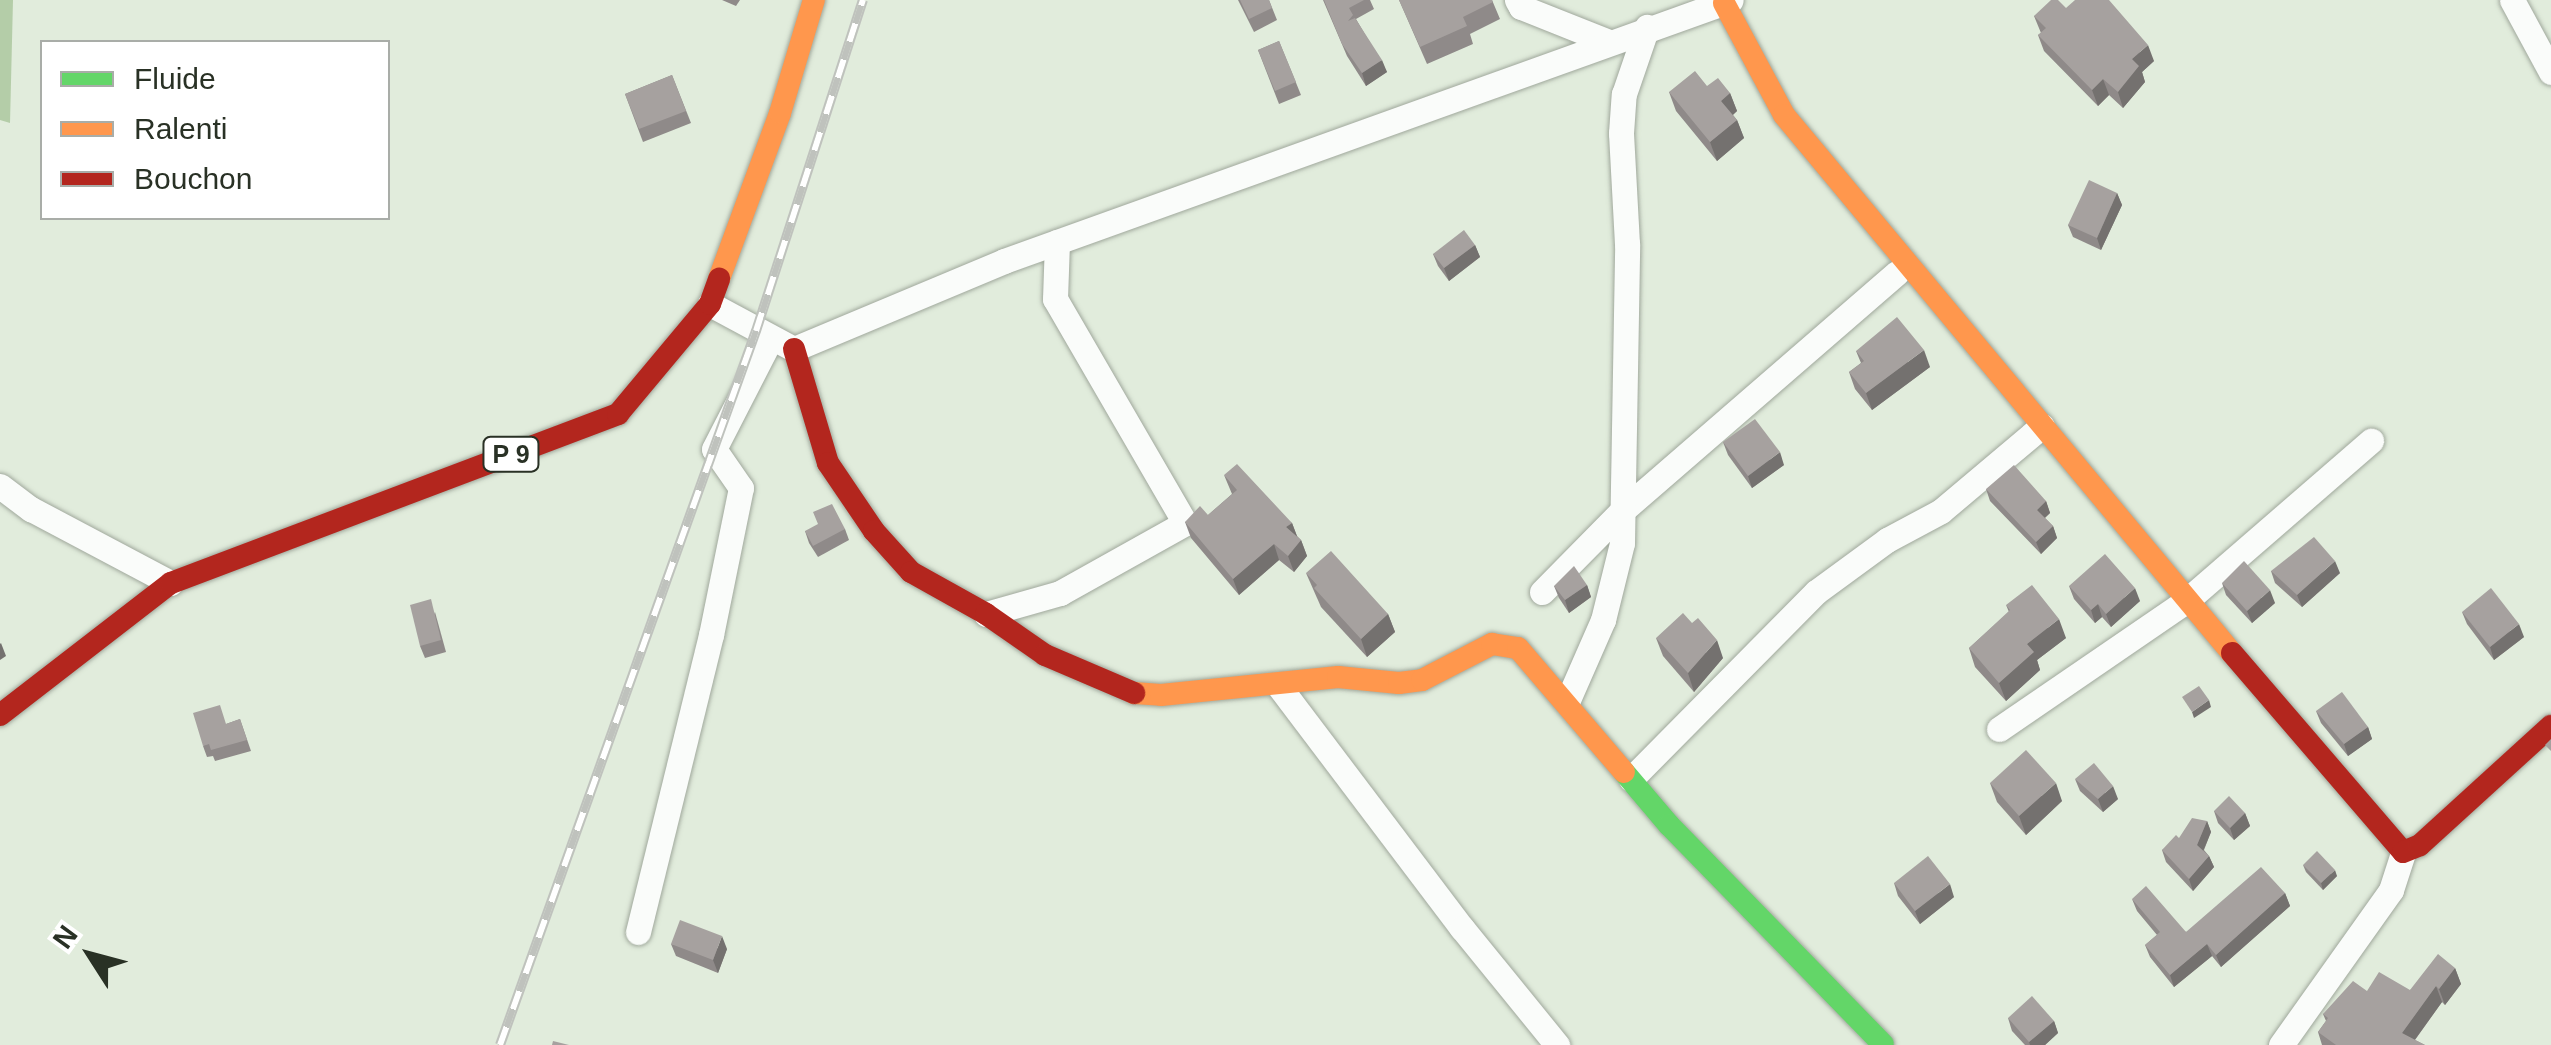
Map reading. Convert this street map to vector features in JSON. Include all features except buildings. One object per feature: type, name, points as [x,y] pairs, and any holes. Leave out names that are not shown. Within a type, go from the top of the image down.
[{"type":"street","name":"P 9","points":[[0,715],[171,583],[618,414],[710,304],[780,114],[814,0]]},
{"type":"street","points":[[1517,0],[1521,7],[1609,42]]},
{"type":"street","points":[[2512,0],[2551,72]]},
{"type":"street","points":[[638,932],[712,636],[741,488],[714,449],[782,343],[1648,27],[1728,2],[1784,116],[2186,601],[2403,852]]},
{"type":"street","points":[[1566,702],[1604,620],[1622,544],[1627,244],[1621,133],[1624,94],[1648,27]]},
{"type":"street","points":[[986,614],[1060,593],[1185,523],[1055,299],[1058,242]]},
{"type":"street","points":[[1542,592],[1623,510],[1897,273]]},
{"type":"street","points":[[710,304],[782,343],[828,463],[874,531],[911,572],[986,614],[1045,655],[1132,693],[1161,695],[1338,677],[1400,683],[1422,680],[1492,644],[1503,643],[1530,658],[1669,825],[1883,1044]]},
{"type":"street","points":[[1631,779],[1816,592],[1887,540],[1940,511],[2042,426]]},
{"type":"street","points":[[1999,729],[2186,601],[2371,442]]},
{"type":"street","points":[[0,486],[31,509],[171,583]]},
{"type":"street","points":[[1278,684],[1462,928],[1557,1045]]},
{"type":"street","points":[[2403,852],[2420,845],[2551,726]]},
{"type":"street","points":[[2282,1045],[2392,890],[2403,852]]},
{"type":"green space","points":[[0,0],[13,0],[10,123],[0,120]]},
{"type":"railway","points":[[500,1045],[756,331],[863,0]]},
{"type":"traffic: fast","points":[[1624,772],[1669,825],[1883,1044]]},
{"type":"traffic: slow","points":[[719,279],[780,113],[814,0]]},
{"type":"traffic: slow","points":[[1724,3],[1784,115],[2232,653]]},
{"type":"traffic: slow","points":[[1134,693],[1161,695],[1338,677],[1399,683],[1422,680],[1492,644],[1518,648],[1624,772]]},
{"type":"traffic: jam","points":[[0,715],[171,583],[618,414],[710,304],[719,279]]},
{"type":"traffic: jam","points":[[794,349],[828,463],[874,531],[911,572],[986,614],[1045,655],[1134,693]]},
{"type":"traffic: jam","points":[[2232,653],[2403,852],[2420,845],[2551,726]]}]
